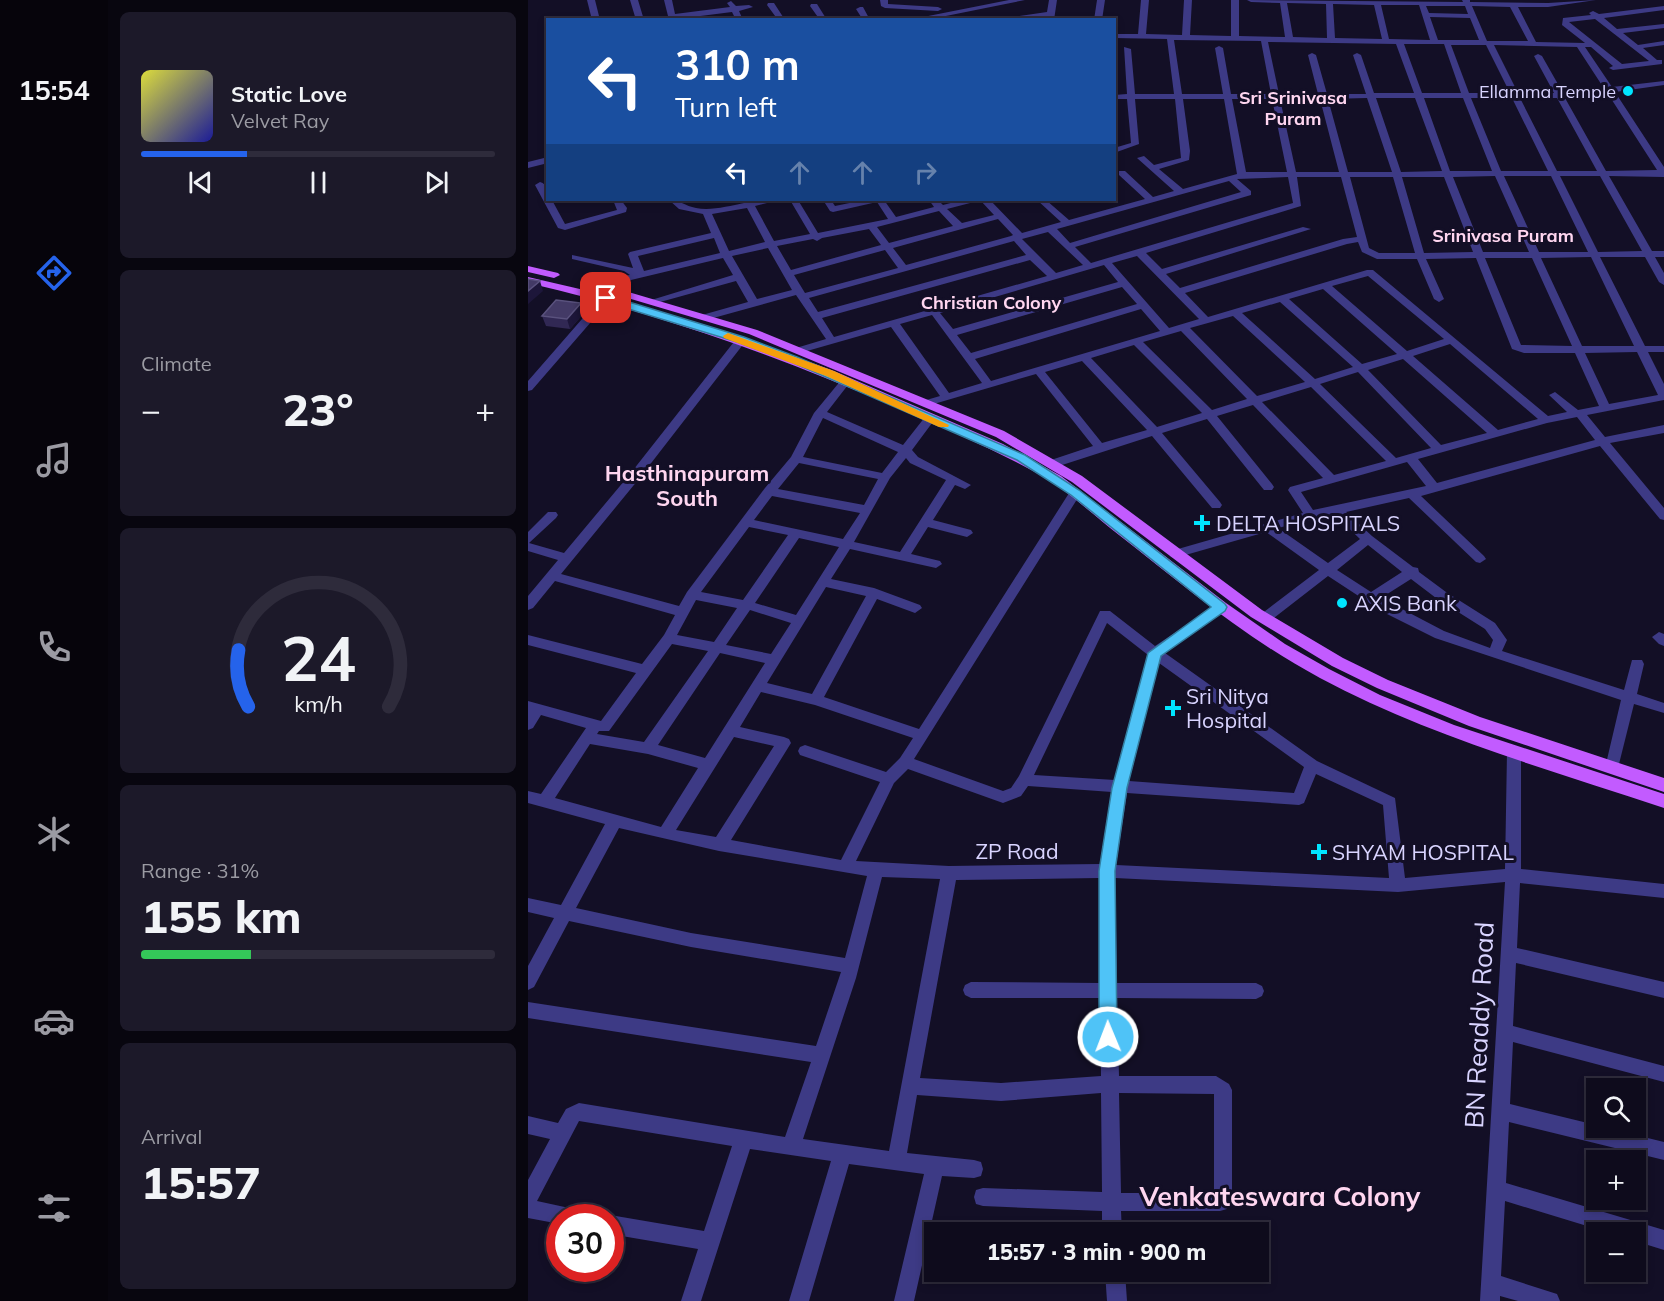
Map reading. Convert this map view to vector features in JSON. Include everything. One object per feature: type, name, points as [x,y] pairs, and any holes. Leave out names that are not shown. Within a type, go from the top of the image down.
[{"type":"main road","points":[[528,269],[609,294],[741,340],[846,381],[1021,458],[1075,493],[1221,607],[1280,648],[1375,699],[1448,729],[1514,752],[1663,795]]},
{"type":"main road","points":[[528,280],[653,301],[753,332],[1000,434],[1083,482],[1175,554],[1265,618],[1335,662],[1428,705],[1612,768],[1663,795]]},
{"type":"street","points":[[591,0],[596,18]]},
{"type":"street","points":[[634,0],[639,18]]},
{"type":"street","points":[[668,0],[673,18],[703,16],[732,6],[748,7]]},
{"type":"street","points":[[884,0],[885,6],[897,10],[925,4],[961,10]]},
{"type":"street","points":[[945,17],[988,2],[1021,0]]},
{"type":"street","points":[[1032,18],[1050,17],[1053,0]]},
{"type":"street","points":[[1098,18],[1101,0]]},
{"type":"street","points":[[1142,37],[1145,0]]},
{"type":"street","points":[[1186,37],[1188,0]]},
{"type":"street","points":[[1235,0],[1235,38]]},
{"type":"street","points":[[1251,0],[1329,0],[1422,4],[1467,2],[1513,5],[1592,0]]},
{"type":"street","points":[[1283,0],[1289,39]]},
{"type":"street","points":[[1329,0],[1331,40]]},
{"type":"street","points":[[1311,515],[1294,490],[1330,478],[1411,459],[1546,420],[1664,396],[1643,349],[1512,95],[1467,2]]},
{"type":"street","points":[[1578,2],[1660,62]]},
{"type":"street","points":[[698,3],[703,16]]},
{"type":"street","points":[[1377,3],[1386,41]]},
{"type":"street","points":[[1422,4],[1435,42]]},
{"type":"street","points":[[771,5],[781,18]]},
{"type":"street","points":[[1513,5],[1533,44]]},
{"type":"street","points":[[732,6],[739,18]]},
{"type":"street","points":[[814,6],[823,18]]},
{"type":"street","points":[[979,7],[989,18]]},
{"type":"street","points":[[1620,67],[1565,23],[1570,18],[1664,8]]},
{"type":"street","points":[[860,9],[866,18]]},
{"type":"street","points":[[1426,15],[1473,16]]},
{"type":"street","points":[[1616,31],[1664,26]]},
{"type":"street","points":[[1116,36],[1594,45]]},
{"type":"street","points":[[1152,168],[1185,160],[1186,151],[1170,37]]},
{"type":"street","points":[[800,350],[1298,204],[1264,39]]},
{"type":"street","points":[[1399,42],[1447,174],[1516,347],[1524,350],[1664,349]]},
{"type":"street","points":[[1448,42],[1466,95],[1498,174],[1605,407]]},
{"type":"street","points":[[1637,46],[1664,43]]},
{"type":"street","points":[[1580,45],[1664,174]]},
{"type":"street","points":[[1219,48],[1242,175]]},
{"type":"street","points":[[1116,150],[1135,144],[1127,49]]},
{"type":"street","points":[[1357,55],[1397,174],[1420,255],[1439,300]]},
{"type":"street","points":[[1312,56],[1368,254],[1377,256],[1664,254]]},
{"type":"street","points":[[1538,56],[1664,282]]},
{"type":"street","points":[[1596,70],[1660,62]]},
{"type":"street","points":[[1116,97],[1561,95],[1611,92],[1664,83]]},
{"type":"street","points":[[1654,158],[1664,157]]},
{"type":"street","points":[[1141,158],[1180,191]]},
{"type":"street","points":[[528,165],[546,160]]},
{"type":"street","points":[[1122,173],[1151,200]]},
{"type":"street","points":[[706,317],[754,303],[903,268],[1067,223],[1110,207],[1151,200],[1242,175],[1664,174]]},
{"type":"street","points":[[1069,246],[1248,193],[1229,177]]},
{"type":"street","points":[[528,187],[545,183]]},
{"type":"street","points":[[552,201],[561,226],[565,227],[621,212],[622,208],[618,201]]},
{"type":"street","points":[[674,201],[684,210],[706,212],[749,201],[787,274],[832,341]]},
{"type":"street","points":[[795,201],[817,238]]},
{"type":"street","points":[[828,201],[840,220],[871,226],[966,201]]},
{"type":"street","points":[[528,388],[621,282],[638,274],[771,244],[817,238],[840,220],[873,201]]},
{"type":"street","points":[[881,201],[894,220]]},
{"type":"street","points":[[934,201],[960,227]]},
{"type":"street","points":[[986,201],[1032,256],[1053,276]]},
{"type":"street","points":[[1042,201],[1067,223]]},
{"type":"street","points":[[706,212],[726,255],[754,303]]},
{"type":"street","points":[[787,274],[1000,216]]},
{"type":"street","points":[[871,226],[903,268]]},
{"type":"street","points":[[1050,228],[1089,266]]},
{"type":"street","points":[[1160,273],[1306,229]]},
{"type":"street","points":[[638,274],[633,254],[716,236]]},
{"type":"street","points":[[1179,291],[1346,241],[1363,239]]},
{"type":"street","points":[[1139,252],[1207,321]]},
{"type":"street","points":[[816,316],[1032,256]]},
{"type":"street","points":[[927,403],[1385,268],[1377,256]]},
{"type":"street","points":[[575,257],[627,269],[638,274]]},
{"type":"street","points":[[1105,261],[1168,333]]},
{"type":"street","points":[[1370,272],[1546,420]]},
{"type":"street","points":[[653,301],[738,277]]},
{"type":"street","points":[[952,333],[1125,283]]},
{"type":"street","points":[[1326,286],[1407,354],[1497,435]]},
{"type":"street","points":[[1282,298],[1360,368],[1439,450]]},
{"type":"street","points":[[970,357],[1144,305]]},
{"type":"street","points":[[934,311],[988,384]]},
{"type":"street","points":[[1236,312],[1395,463]]},
{"type":"street","points":[[894,323],[946,396]]},
{"type":"street","points":[[1184,328],[1330,478]]},
{"type":"street","points":[[528,605],[634,477],[741,340]]},
{"type":"street","points":[[1055,464],[1154,431],[1453,340]]},
{"type":"street","points":[[1137,342],[1210,415],[1268,487]]},
{"type":"street","points":[[1083,356],[1154,431],[1216,505]]},
{"type":"street","points":[[1037,369],[1100,448]]},
{"type":"street","points":[[528,724],[533,708],[604,727],[669,638],[692,595],[769,491],[796,459],[820,413],[846,381]]},
{"type":"street","points":[[1555,395],[1604,441],[1664,516]]},
{"type":"street","points":[[820,413],[906,451],[914,460],[965,485]]},
{"type":"street","points":[[665,834],[773,659],[824,582],[868,510],[885,477],[929,419]]},
{"type":"street","points":[[1175,554],[1311,515],[1412,494],[1604,441],[1664,429]]},
{"type":"street","points":[[796,459],[885,477]]},
{"type":"street","points":[[1411,459],[1434,488]]},
{"type":"street","points":[[903,557],[953,479]]},
{"type":"street","points":[[769,491],[868,510]]},
{"type":"street","points":[[845,867],[889,779],[905,762],[1075,493]]},
{"type":"street","points":[[1412,494],[1480,559]]},
{"type":"street","points":[[1336,509],[1368,539],[1413,571],[1441,595],[1496,632],[1500,640],[1494,654]]},
{"type":"street","points":[[528,539],[552,515]]},
{"type":"street","points":[[746,522],[936,564]]},
{"type":"street","points":[[925,522],[967,532]]},
{"type":"street","points":[[1268,527],[1329,571],[1437,634],[1664,708]]},
{"type":"street","points":[[648,748],[796,533]]},
{"type":"street","points":[[1265,618],[1368,539]]},
{"type":"street","points":[[528,547],[567,558]]},
{"type":"street","points":[[1372,598],[1413,571]]},
{"type":"street","points":[[553,576],[683,612]]},
{"type":"street","points":[[824,582],[874,593],[915,608]]},
{"type":"street","points":[[816,700],[874,593]]},
{"type":"street","points":[[692,595],[747,605],[798,620]]},
{"type":"street","points":[[1111,1222],[1107,871],[1120,788],[1155,653],[1221,607]]},
{"type":"street","points":[[905,762],[1003,796],[1016,792],[1105,614],[1155,653],[1312,765],[1390,802],[1398,885]]},
{"type":"street","points":[[669,638],[773,659]]},
{"type":"street","points":[[528,640],[645,670]]},
{"type":"street","points":[[1612,768],[1637,664]]},
{"type":"street","points":[[758,686],[816,700],[921,735]]},
{"type":"street","points":[[545,801],[595,725]]},
{"type":"street","points":[[719,845],[784,743],[729,730]]},
{"type":"street","points":[[587,738],[648,748],[708,765]]},
{"type":"street","points":[[805,751],[889,779]]},
{"type":"street","name":"BN Readdy Road","points":[[1490,1292],[1513,874],[1514,752]]},
{"type":"street","points":[[1024,780],[1299,799],[1312,765]]},
{"type":"street","name":"ZP Road","points":[[528,797],[665,834],[845,867],[876,870],[949,873],[1107,871],[1398,885],[1513,874],[1664,891]]},
{"type":"street","points":[[528,982],[615,821]]},
{"type":"street","points":[[791,1147],[850,966],[876,870]]},
{"type":"street","points":[[896,1161],[949,873]]},
{"type":"street","points":[[528,905],[691,940],[850,966]]},
{"type":"street","points":[[1509,954],[1664,990]]},
{"type":"street","points":[[971,990],[1256,991]]},
{"type":"street","points":[[528,1010],[821,1055]]},
{"type":"street","points":[[1504,1032],[1664,1074]]},
{"type":"street","points":[[910,1086],[1001,1092],[1108,1084],[1216,1085],[1223,1089],[1225,1095],[1223,1199],[1215,1204],[983,1197]]},
{"type":"street","points":[[1500,1111],[1664,1152]]},
{"type":"street","points":[[528,1199],[572,1115],[579,1112],[842,1155],[974,1169]]},
{"type":"street","points":[[528,1125],[563,1133]]},
{"type":"street","points":[[691,1301],[744,1139]]},
{"type":"street","points":[[799,1301],[842,1155]]},
{"type":"street","points":[[904,1301],[935,1166]]},
{"type":"street","points":[[1496,1189],[1664,1240]]},
{"type":"street","points":[[528,1209],[546,1212]]},
{"type":"street","points":[[624,1227],[710,1242]]},
{"type":"street","points":[[1116,1282],[1117,1301]]},
{"type":"street","points":[[1490,1292],[1550,1301]]},
{"type":"building","points":[[528,279],[540,281],[528,291]]},
{"type":"building","points":[[556,300],[581,303],[567,319],[542,316]]},
{"type":"slow traffic","points":[[728,336],[830,374],[943,425]]},
{"type":"place","name":"Ellamma Temple","points":[[1628,91]]},
{"type":"place","name":"DELTA HOSPITALS","points":[[1202,523]]},
{"type":"place","name":"AXIS Bank","points":[[1342,603]]},
{"type":"place","name":"Sri Nitya Hospital","points":[[1173,708]]},
{"type":"place","name":"SHYAM HOSPITAL","points":[[1319,852]]},
{"type":"district","name":"Sri Srinivasa Puram","points":[[1293,107]]},
{"type":"district","name":"Srinivasa Puram","points":[[1503,235]]},
{"type":"district","name":"Christian Colony","points":[[991,302]]},
{"type":"district","name":"Hasthinapuram South","points":[[687,486]]},
{"type":"district","name":"Venkateswara Colony","points":[[1280,1196]]},
{"type":"route","points":[[606,298],[741,340],[793,359],[1021,458],[1056,478],[1221,607],[1155,653],[1120,788],[1107,871],[1108,1037]]}]
